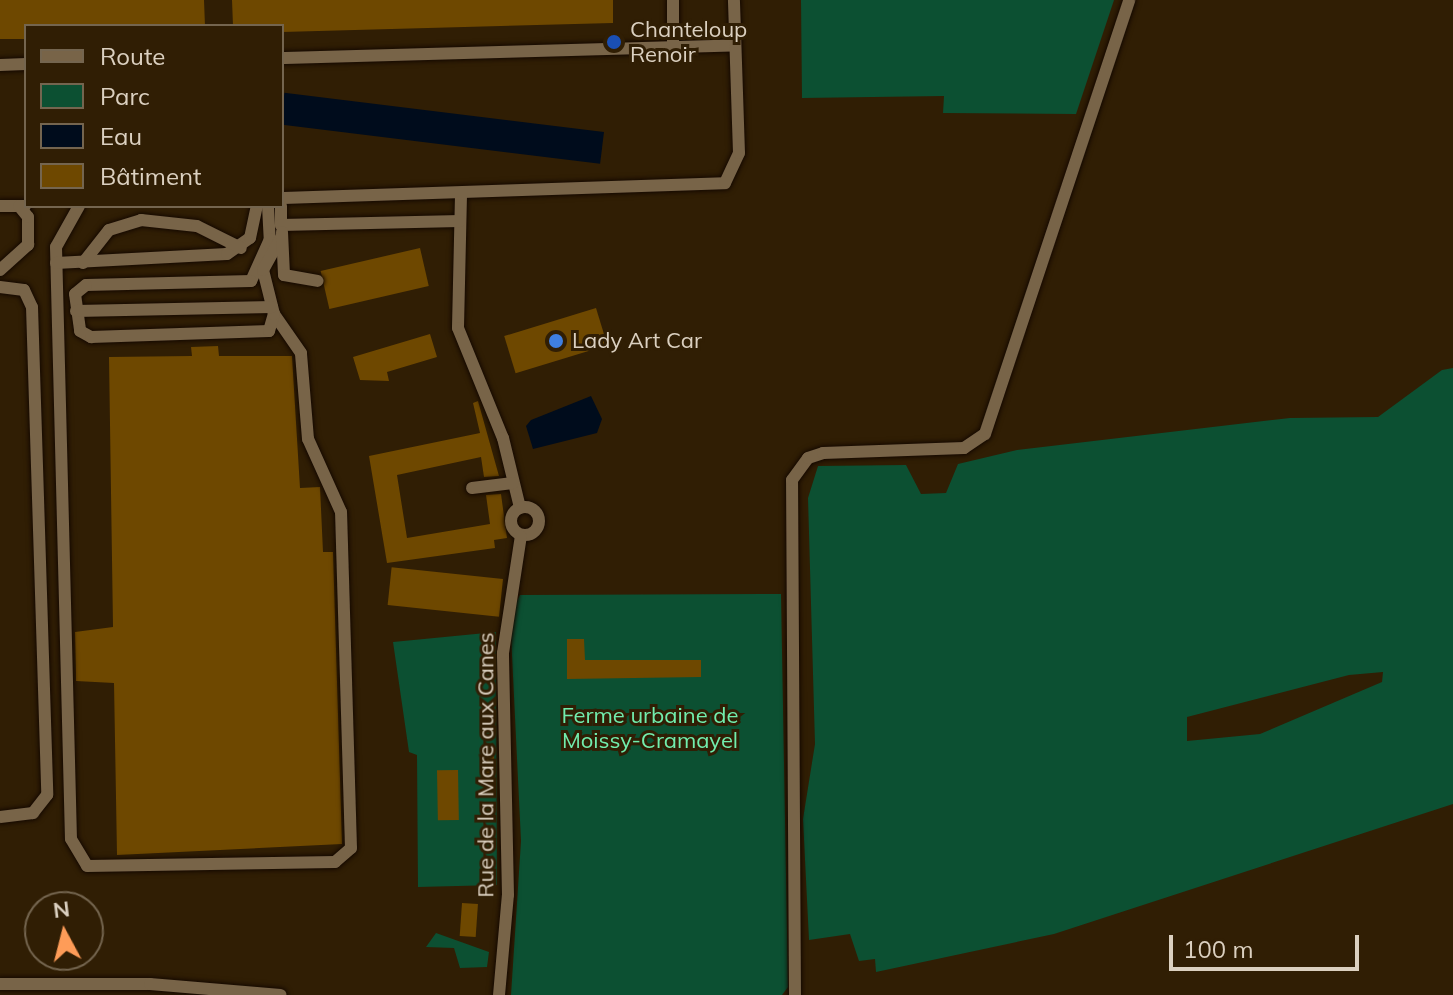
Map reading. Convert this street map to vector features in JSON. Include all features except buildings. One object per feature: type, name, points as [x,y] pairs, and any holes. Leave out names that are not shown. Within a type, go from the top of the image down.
[{"type":"street","points":[[673,0],[673,47]]},
{"type":"street","points":[[284,198],[461,195],[725,183],[739,153],[734,0]]},
{"type":"street","points":[[795,995],[792,480],[808,458],[823,453],[964,448],[985,434],[1129,0]]},
{"type":"street","points":[[284,58],[735,45]]},
{"type":"street","points":[[0,65],[24,64]]},
{"type":"street","points":[[461,195],[458,328],[503,438],[520,508]]},
{"type":"street","points":[[0,206],[23,206],[28,217],[28,245],[4,265]]},
{"type":"street","points":[[78,208],[58,237],[56,263],[71,839],[87,866],[335,862],[351,848],[341,512],[308,439],[301,353],[273,311]]},
{"type":"street","points":[[56,263],[203,260],[241,248],[256,224],[257,208]]},
{"type":"street","points":[[268,208],[270,239],[251,281],[86,285],[75,294],[80,331],[91,337],[263,333],[275,324],[263,270],[282,230]]},
{"type":"street","points":[[281,208],[284,275],[317,281]]},
{"type":"street","points":[[83,263],[109,230],[141,220],[197,226],[241,248]]},
{"type":"street","points":[[282,230],[460,221]]},
{"type":"street","points":[[0,287],[24,290],[32,307],[47,795],[33,813],[0,817]]},
{"type":"street","points":[[76,311],[273,311]]},
{"type":"street","points":[[472,488],[513,483]]},
{"type":"street","points":[[520,508],[534,510],[540,523],[533,533],[521,536],[511,520],[520,508]]},
{"type":"street","name":"Rue de la Mare aux Canes","points":[[499,995],[508,895],[503,653],[521,536]]},
{"type":"street","points":[[0,984],[150,984],[281,995]]},
{"type":"green space","points":[[801,0],[1114,0],[1076,114],[943,113],[944,96],[802,98]]},
{"type":"green space","points":[[1453,368],[1453,804],[1054,934],[876,972],[875,959],[859,961],[850,934],[809,940],[803,819],[815,744],[808,498],[818,466],[906,465],[921,494],[946,493],[958,464],[1017,450],[1290,418],[1378,417],[1442,370]],"holes":[[[1383,672],[1382,682],[1260,734],[1187,741],[1187,717],[1349,675]]]},
{"type":"green space","name":"Ferme urbaine de Moissy-Cramayel","points":[[781,594],[788,987],[782,995],[511,995],[521,841],[510,614],[520,595]]},
{"type":"green space","points":[[496,632],[497,885],[418,887],[417,755],[409,752],[393,642]]},
{"type":"green space","points":[[436,933],[489,952],[487,967],[460,968],[454,948],[426,947]]},
{"type":"water","points":[[284,93],[604,132],[600,164],[284,125],[284,96]]},
{"type":"water","points":[[591,396],[602,419],[597,433],[533,449],[526,426],[531,420]]},
{"type":"place","name":"Chanteloup Renoir","points":[[614,42]]},
{"type":"place","name":"Lady Art Car","points":[[556,341]]}]
